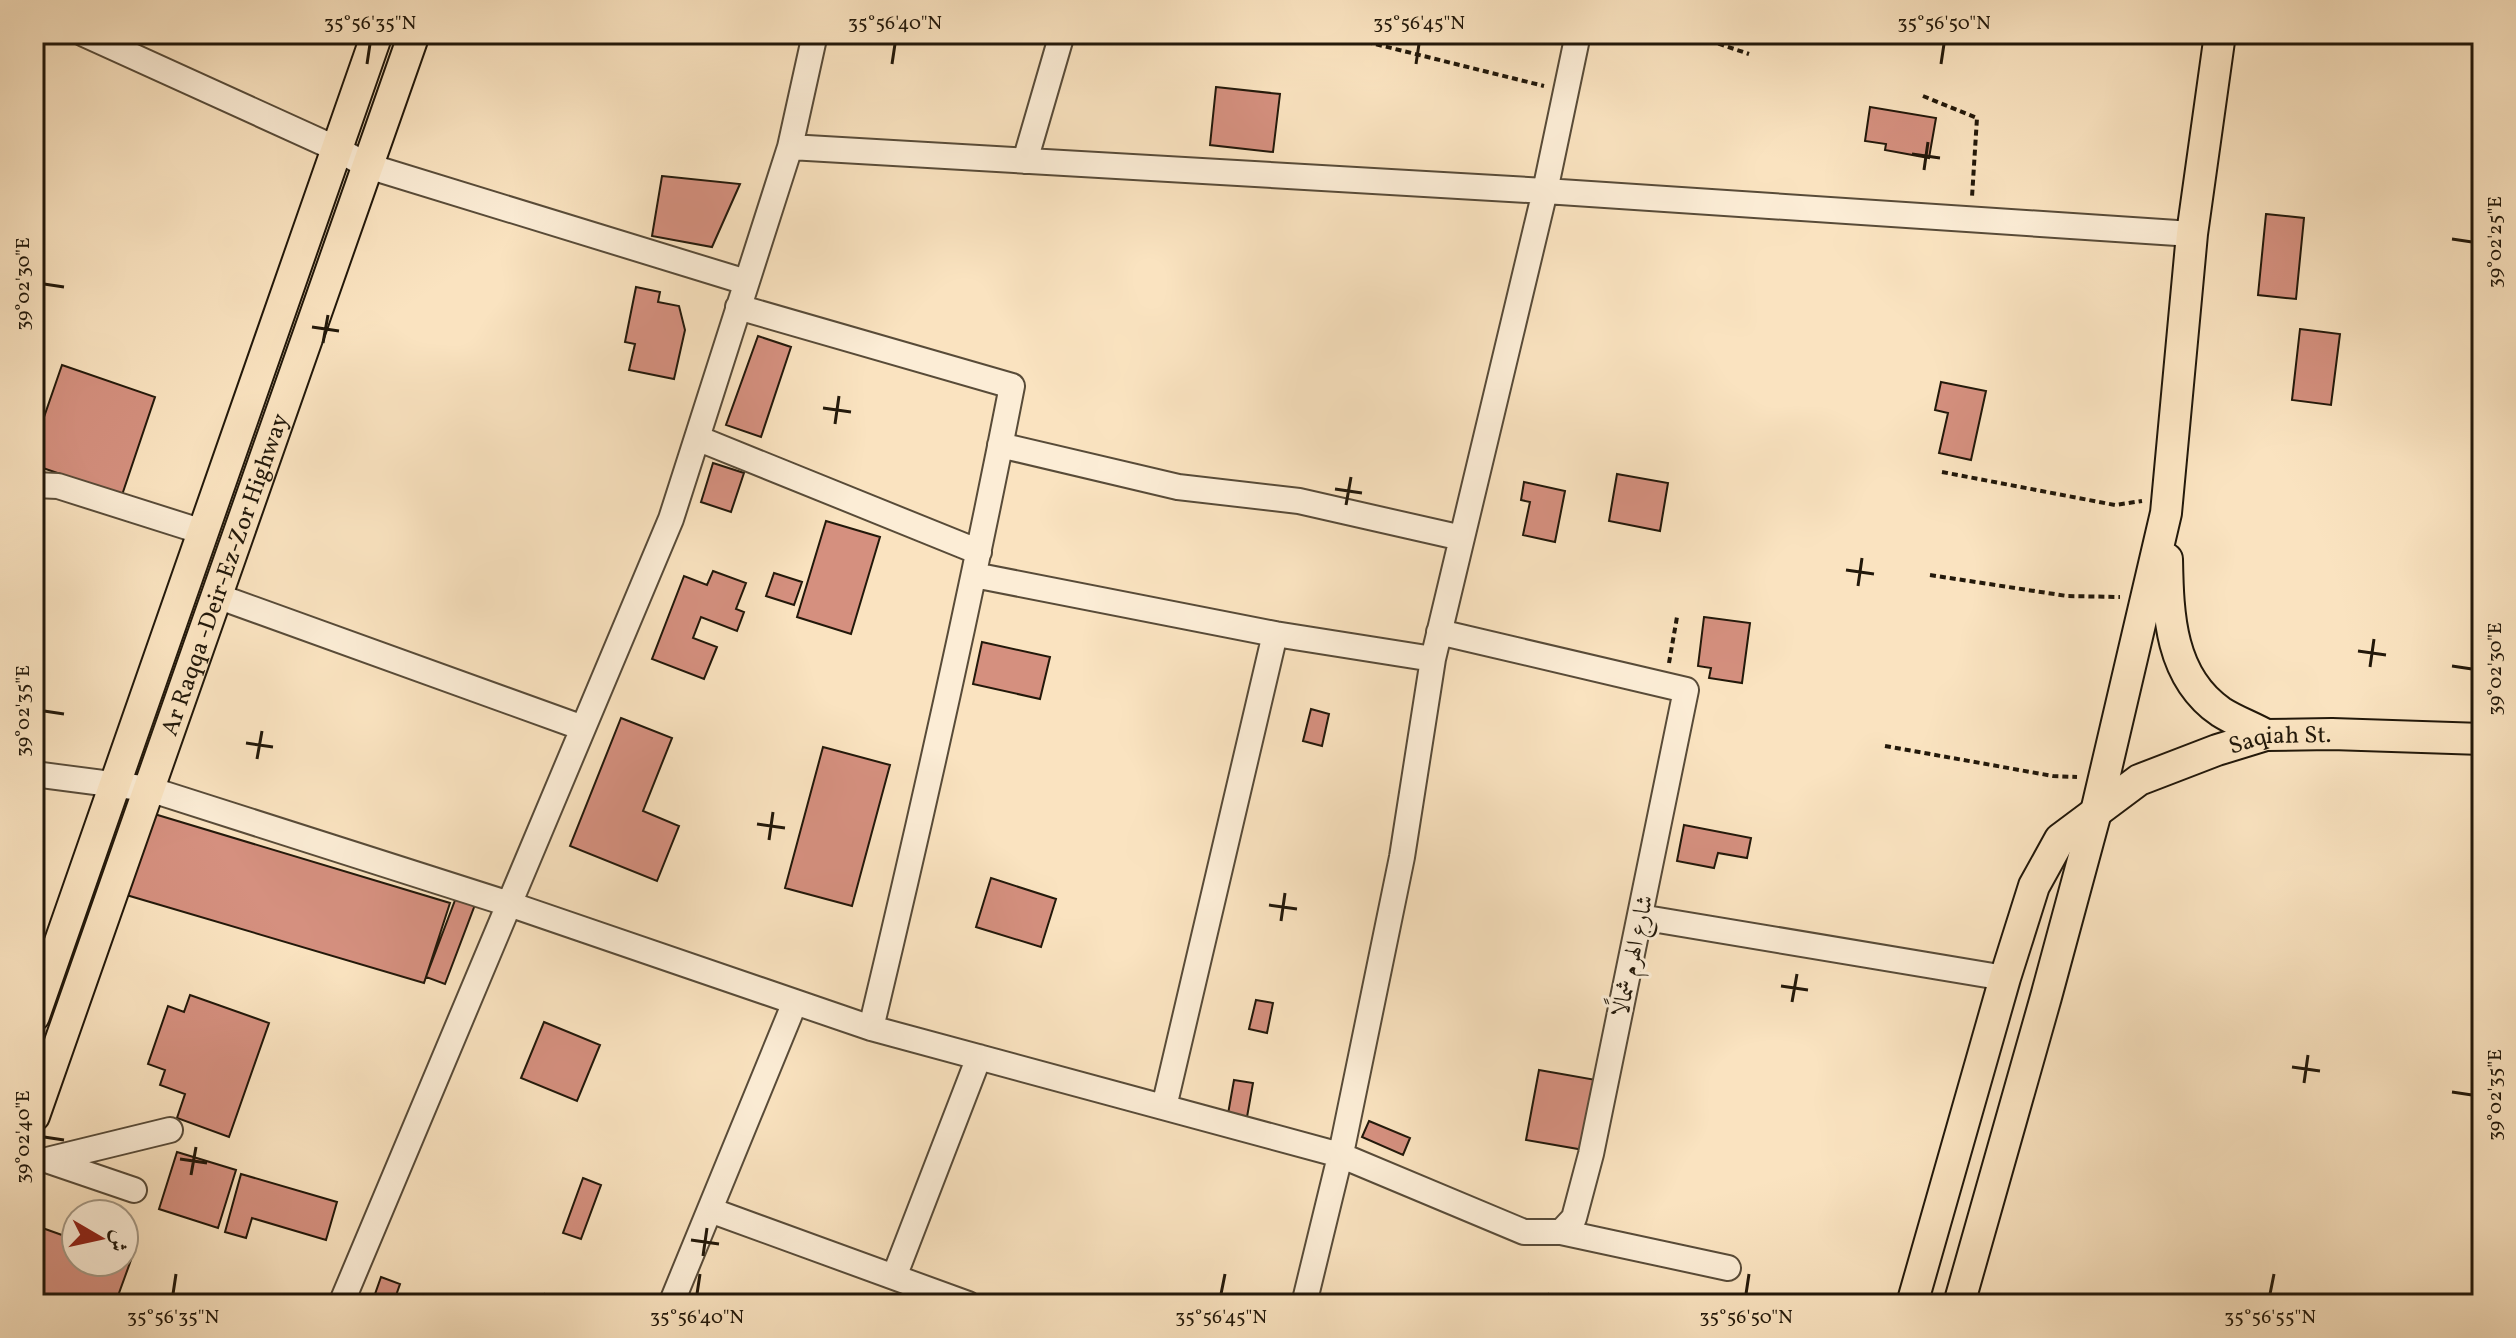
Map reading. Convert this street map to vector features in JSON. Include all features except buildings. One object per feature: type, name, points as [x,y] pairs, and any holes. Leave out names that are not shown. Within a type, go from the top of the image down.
[{"type":"main road","name":"Ar Raqqa -Deir-Ez-Zor Highway","points":[[34,1016],[377,34]]},
{"type":"main road","name":"Ar Raqqa -Deir-Ez-Zor Highway","points":[[34,1116],[414,34]]},
{"type":"main road","points":[[2220,34],[2192,234],[2167,505],[2168,614],[2181,662],[2197,690],[2222,713],[2266,735]]},
{"type":"main road","points":[[1959,1304],[2096,812],[2167,505]]},
{"type":"main road","name":"Saqiah St.","points":[[1912,1304],[2034,886],[2060,839],[2139,780],[2266,735],[2482,739]]},
{"type":"street","points":[[84,34],[368,166],[746,282]]},
{"type":"street","points":[[341,1304],[671,519],[790,147],[815,34]]},
{"type":"street","points":[[1025,161],[1062,34]]},
{"type":"street","points":[[1304,1304],[1340,1155],[1402,857],[1433,659],[1545,191],[1578,34]]},
{"type":"street","points":[[790,147],[1545,191],[2192,234]]},
{"type":"street","points":[[738,307],[1012,386],[977,563],[871,1028]]},
{"type":"street","points":[[697,438],[977,563],[1275,634],[1433,659]]},
{"type":"street","points":[[1000,445],[1178,487],[1299,501],[1462,538]]},
{"type":"street","points":[[34,485],[58,486],[203,532]]},
{"type":"street","points":[[217,596],[583,728]]},
{"type":"street","points":[[1439,632],[1666,686]]},
{"type":"street","points":[[1164,1107],[1275,634]]},
{"type":"street","name":"شارع الهرم شمالًا","points":[[1561,1232],[1574,1218],[1591,1154],[1686,690],[1666,686]]},
{"type":"street","points":[[34,774],[149,789],[509,904],[871,1028],[1340,1155],[1524,1232],[1561,1232],[1728,1268]]},
{"type":"street","points":[[1640,917],[2005,978]]},
{"type":"street","points":[[671,1304],[795,1002]]},
{"type":"street","points":[[894,1277],[979,1057]]},
{"type":"street","points":[[40,1158],[170,1130]]},
{"type":"street","points":[[40,1158],[134,1190]]},
{"type":"street","points":[[710,1210],[968,1304]]},
{"type":"path","points":[[1690,34],[1749,54]]},
{"type":"path","points":[[1347,37],[1566,92]]},
{"type":"path","points":[[1923,96],[1977,118],[1971,220]]},
{"type":"path","points":[[1942,472],[2115,505],[2167,505]]},
{"type":"path","points":[[1930,575],[2067,596],[2146,598]]},
{"type":"path","points":[[1666,686],[1677,617]]},
{"type":"path","points":[[1885,746],[2053,776],[2104,778]]}]
